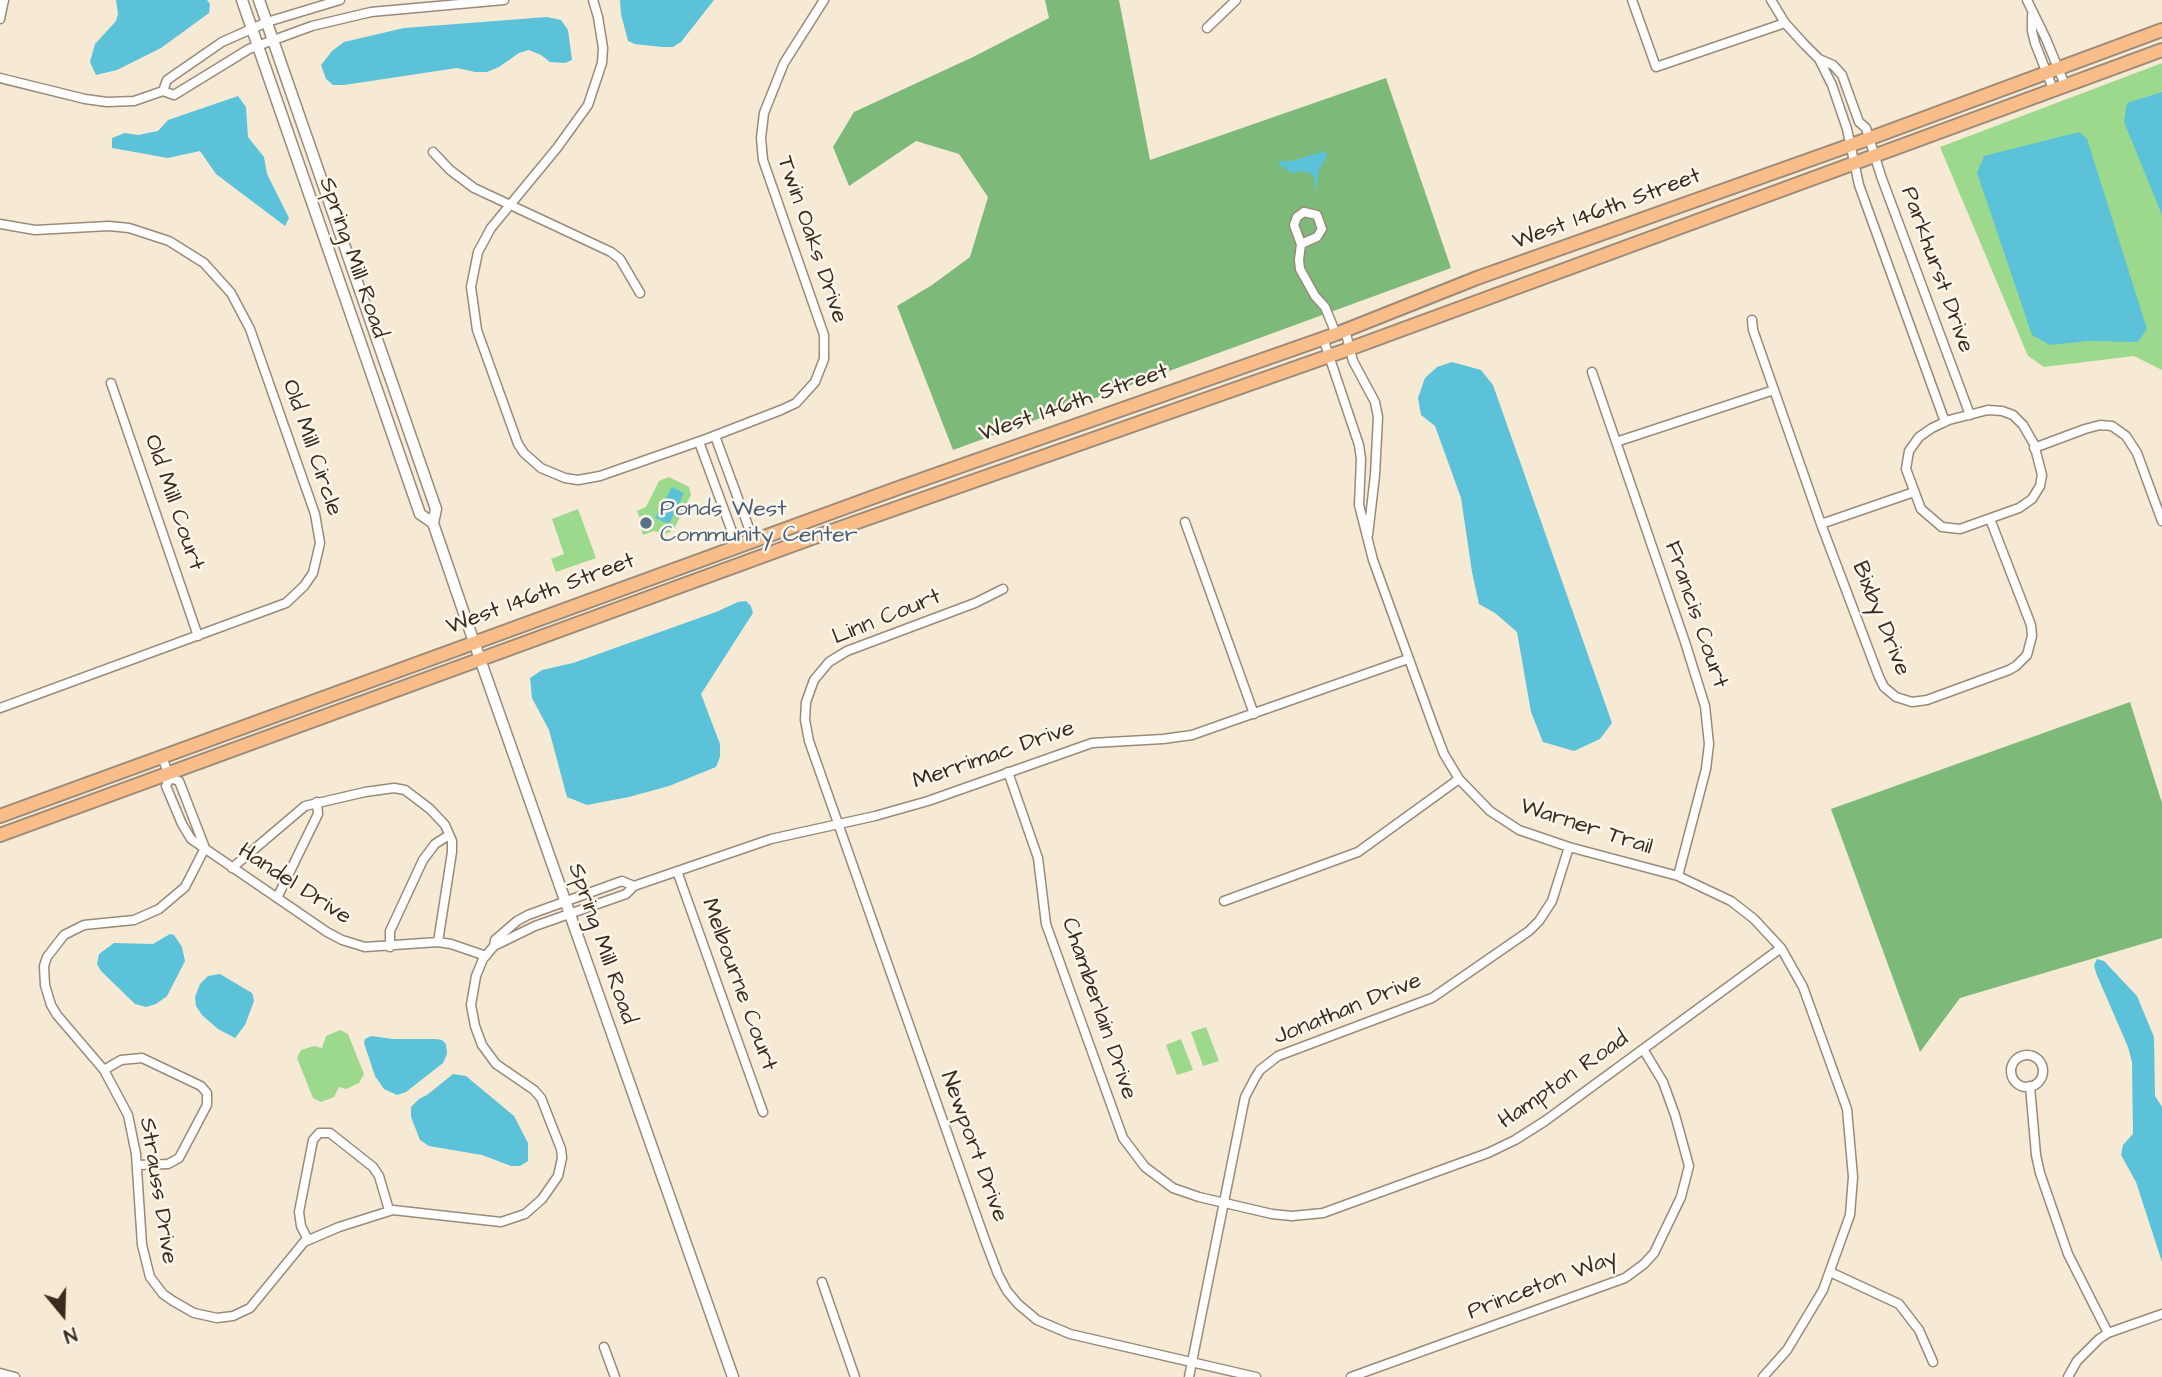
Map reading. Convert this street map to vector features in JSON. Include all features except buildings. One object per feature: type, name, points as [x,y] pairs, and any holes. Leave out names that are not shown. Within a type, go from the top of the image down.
[{"type":"main road","name":"West 146th Street","points":[[0,816],[978,460],[1335,334],[1477,278],[1868,139],[2162,30]]},
{"type":"main road","name":"West 146th Street","points":[[0,835],[169,776],[752,560],[1349,349],[2162,50]]},
{"type":"main road","points":[[978,460],[984,478]]},
{"type":"street","points":[[0,19],[4,0]]},
{"type":"street","name":"Spring Mill Road","points":[[242,0],[259,26],[436,509],[433,523],[733,1377]]},
{"type":"street","name":"Spring Mill Road","points":[[259,0],[259,26],[421,514],[433,523]]},
{"type":"street","points":[[163,91],[167,80],[222,42],[259,26],[340,0]]},
{"type":"street","points":[[0,78],[85,99],[107,102],[134,101],[163,91],[174,94],[265,42],[312,26],[371,12],[504,0]]},
{"type":"street","name":"Twin Oaks Drive","points":[[593,0],[603,48],[603,63],[592,96],[573,127],[491,229],[478,252],[471,287],[477,330],[512,431],[524,453],[552,474],[578,480],[600,476],[707,439],[796,403],[815,382],[824,359],[824,335],[763,160],[761,138],[764,113],[784,63],[824,0]]},
{"type":"street","points":[[1208,28],[1236,0]]},
{"type":"street","points":[[1632,0],[1656,67],[1785,23]]},
{"type":"street","points":[[1771,0],[1785,23],[1819,59]]},
{"type":"street","points":[[2027,0],[2032,15],[2041,28],[2059,87]]},
{"type":"street","name":"Parkhurst Drive","points":[[1819,59],[1833,65],[1842,75],[1859,122],[1866,128],[1874,157],[1970,415]]},
{"type":"street","name":"Parkhurst Drive","points":[[1819,59],[1832,85],[1859,185],[1945,422]]},
{"type":"street","points":[[433,152],[466,183],[611,252],[620,259],[640,293]]},
{"type":"street","name":"Old Mill Circle","points":[[0,224],[34,230],[109,226],[149,233],[188,251],[204,263],[231,293],[243,313],[314,514],[320,543],[313,573],[296,596],[273,609],[0,708]]},
{"type":"street","points":[[1301,244],[1298,260],[1300,269],[1315,296],[1325,307],[1335,334]]},
{"type":"street","name":"Bixby Drive","points":[[1752,320],[1753,330],[1821,524],[1882,683],[1895,697],[1917,702],[2009,670],[2023,660],[2030,649],[2031,625],[1990,519]]},
{"type":"street","name":"Warner Trail","points":[[1335,334],[1349,349],[1375,402],[1378,417],[1372,519],[1368,538]]},
{"type":"street","name":"Warner Trail","points":[[1335,334],[1329,356],[1353,422],[1361,459],[1359,505],[1373,560],[1444,754],[1458,779],[1478,801],[1502,821],[1519,830],[1569,847],[1678,876],[1731,901],[1755,919],[1781,948],[1802,987],[1847,1109],[1853,1178],[1850,1215],[1824,1290],[1787,1350],[1763,1377]]},
{"type":"street","name":"Francis Court","points":[[1592,372],[1701,688],[1708,725],[1706,769],[1678,876]]},
{"type":"street","name":"Old Mill Court","points":[[111,383],[198,636]]},
{"type":"street","points":[[1616,442],[1774,390]]},
{"type":"street","points":[[1988,410],[2014,415],[2023,425],[2035,448],[2042,475],[2037,493],[2020,508],[1960,530],[1942,527],[1921,509],[1906,469],[1909,451],[1919,437],[1945,422],[1970,415],[1988,410]]},
{"type":"street","points":[[2035,448],[2100,425],[2112,426],[2126,436],[2137,453],[2162,521]]},
{"type":"street","points":[[707,439],[734,537],[746,544]]},
{"type":"street","points":[[707,439],[750,531],[746,544],[752,560]]},
{"type":"street","points":[[1361,459],[1376,458]]},
{"type":"street","points":[[1821,524],[1914,492]]},
{"type":"street","points":[[1185,522],[1254,714]]},
{"type":"street","name":"Linn Court","points":[[837,823],[806,730],[806,702],[814,680],[829,662],[847,651],[975,603],[1003,589]]},
{"type":"street","name":"Merrimac Drive","points":[[389,1210],[472,1220],[509,1221],[534,1207],[558,1176],[561,1149],[541,1098],[534,1090],[496,1064],[482,1045],[475,1026],[471,1005],[472,992],[480,965],[494,946],[535,926],[626,894],[634,886],[771,839],[875,816],[928,801],[1092,743],[1177,738],[1223,726],[1408,659]]},
{"type":"street","name":"Handel Drive","points":[[162,757],[169,776],[179,781],[205,848],[342,940],[365,947],[438,942],[486,956]]},
{"type":"street","name":"Chamberlain Drive","points":[[1008,772],[1038,858],[1046,924],[1123,1139],[1137,1159],[1164,1182],[1184,1192],[1224,1203]]},
{"type":"street","points":[[169,776],[166,786],[182,824],[191,839],[205,848]]},
{"type":"street","points":[[1224,901],[1358,852],[1458,779]]},
{"type":"street","points":[[232,868],[298,811],[317,802],[394,788],[405,790],[430,809],[445,825],[449,835],[452,852],[438,942]]},
{"type":"street","points":[[277,898],[318,814],[317,802]]},
{"type":"street","name":"Newport Drive","points":[[837,823],[985,1240],[1007,1291],[1029,1314],[1056,1329],[1192,1362]]},
{"type":"street","points":[[390,947],[390,931],[423,860],[435,844],[449,835]]},
{"type":"street","name":"Jonathan Drive","points":[[1189,1377],[1245,1097],[1260,1070],[1287,1052],[1423,1003],[1464,978],[1539,921],[1558,890],[1569,847]]},
{"type":"street","name":"Strauss Drive","points":[[205,848],[193,875],[171,901],[134,920],[92,923],[72,929],[53,946],[47,957],[44,966],[45,985],[51,1005],[104,1070],[128,1115],[135,1142],[142,1245],[147,1268],[156,1284],[173,1301],[194,1312],[217,1318],[233,1316],[250,1308],[299,1247],[308,1240]]},
{"type":"street","name":"Melbourne Court","points":[[677,871],[763,1112]]},
{"type":"street","name":"Merrimac Drive","points":[[494,946],[501,933],[517,921],[622,881],[634,886]]},
{"type":"street","name":"Hampton Road","points":[[1224,1203],[1272,1214],[1292,1216],[1323,1213],[1488,1153],[1515,1140],[1781,948]]},
{"type":"street","name":"Princeton Way","points":[[1351,1377],[1625,1278],[1654,1253],[1681,1197],[1689,1166],[1663,1082],[1643,1049]]},
{"type":"street","points":[[2024,1055],[2035,1056],[2043,1069],[2041,1079],[2030,1087],[2018,1084],[2011,1075],[2015,1060],[2024,1055]]},
{"type":"street","points":[[104,1070],[121,1060],[142,1058],[201,1086],[207,1093],[206,1105],[179,1158],[168,1164],[137,1166]]},
{"type":"street","points":[[2030,1087],[2040,1173],[2075,1271],[2108,1334]]},
{"type":"street","points":[[319,1133],[330,1133],[373,1167],[379,1176],[389,1210],[308,1240],[301,1226],[299,1212],[313,1140],[319,1133]]},
{"type":"street","points":[[1830,1272],[1899,1304],[1919,1330],[1933,1362]]},
{"type":"street","points":[[822,1282],[855,1377]]},
{"type":"street","points":[[2068,1377],[2088,1348],[2108,1334],[2162,1314]]},
{"type":"street","points":[[604,1346],[615,1377]]},
{"type":"street","points":[[1192,1362],[1256,1377]]},
{"type":"street","points":[[0,1373],[15,1377]]},
{"type":"green space","points":[[1045,0],[1119,0],[1150,160],[1386,78],[1451,268],[953,450],[897,306],[970,257],[988,197],[959,154],[916,141],[849,186],[833,147],[854,112],[973,57],[1049,18]]},
{"type":"green space","points":[[2162,63],[2162,370],[2134,356],[2044,367],[2028,356],[1940,147]]},
{"type":"green space","points":[[669,477],[689,487],[691,495],[673,531],[665,534],[654,531],[643,535],[637,511],[646,507],[659,481]]},
{"type":"green space","points":[[578,509],[596,558],[556,572],[551,559],[564,554],[552,519]]},
{"type":"green space","points":[[2130,702],[2162,803],[2162,938],[1960,998],[1920,1052],[1831,809]]},
{"type":"green space","points":[[1206,1027],[1219,1061],[1203,1066],[1191,1032]]},
{"type":"green space","points":[[340,1030],[348,1034],[364,1074],[359,1083],[346,1089],[339,1087],[334,1097],[321,1102],[313,1098],[297,1058],[301,1050],[314,1046],[322,1048],[326,1036]]},
{"type":"green space","points":[[1181,1039],[1193,1070],[1177,1075],[1166,1045]]},
{"type":"water","points":[[116,0],[207,0],[210,4],[209,13],[161,48],[117,70],[96,75],[90,62],[95,44],[116,21]]},
{"type":"water","points":[[620,0],[714,0],[681,42],[673,47],[662,47],[628,41]]},
{"type":"water","points":[[547,17],[561,20],[568,30],[572,60],[565,63],[550,62],[529,50],[487,72],[457,68],[344,85],[333,85],[326,79],[321,65],[332,51],[344,42],[404,28]]},
{"type":"water","points":[[2162,92],[2162,215],[2124,122],[2127,103]]},
{"type":"water","points":[[238,96],[246,107],[248,137],[264,157],[267,174],[289,218],[285,226],[216,174],[200,151],[168,158],[112,148],[112,138],[125,133],[138,135],[158,131],[168,120]]},
{"type":"water","points":[[2079,132],[2087,139],[2147,329],[2138,342],[2088,341],[2050,345],[2032,335],[1977,173],[1984,156]]},
{"type":"water","points":[[1325,151],[1327,156],[1319,170],[1316,189],[1315,179],[1311,174],[1303,171],[1292,173],[1278,164],[1280,161],[1292,161]]},
{"type":"water","points":[[1452,362],[1481,370],[1493,385],[1612,723],[1600,739],[1574,751],[1543,742],[1531,712],[1517,632],[1495,613],[1479,604],[1461,498],[1435,426],[1421,415],[1418,398],[1425,378],[1437,367]]},
{"type":"water","points":[[672,487],[684,493],[669,524],[655,518]]},
{"type":"water","points":[[746,601],[753,613],[701,694],[720,744],[720,757],[716,767],[669,786],[629,797],[587,805],[567,797],[549,730],[532,698],[530,678],[542,670],[573,663]]},
{"type":"water","points":[[170,934],[174,935],[182,947],[185,961],[167,996],[156,1004],[146,1007],[135,1004],[97,964],[99,954],[114,943],[153,944]]},
{"type":"water","points":[[2097,959],[2104,961],[2137,996],[2154,1037],[2155,1096],[2162,1107],[2162,1262],[2136,1182],[2121,1155],[2123,1145],[2133,1134],[2132,1062],[2096,973],[2094,965]]},
{"type":"water","points":[[220,974],[253,996],[254,1001],[245,1025],[235,1038],[218,1029],[196,1006],[195,997],[200,984],[208,976]]},
{"type":"water","points":[[371,1036],[442,1040],[446,1044],[447,1054],[443,1063],[406,1092],[397,1095],[384,1089],[375,1076],[364,1043],[365,1039]]},
{"type":"water","points":[[453,1074],[466,1076],[514,1116],[528,1143],[528,1161],[520,1166],[511,1166],[482,1155],[429,1146],[420,1140],[411,1117],[411,1107]]},
{"type":"place","name":"Ponds West Community Center","points":[[646,523]]}]
